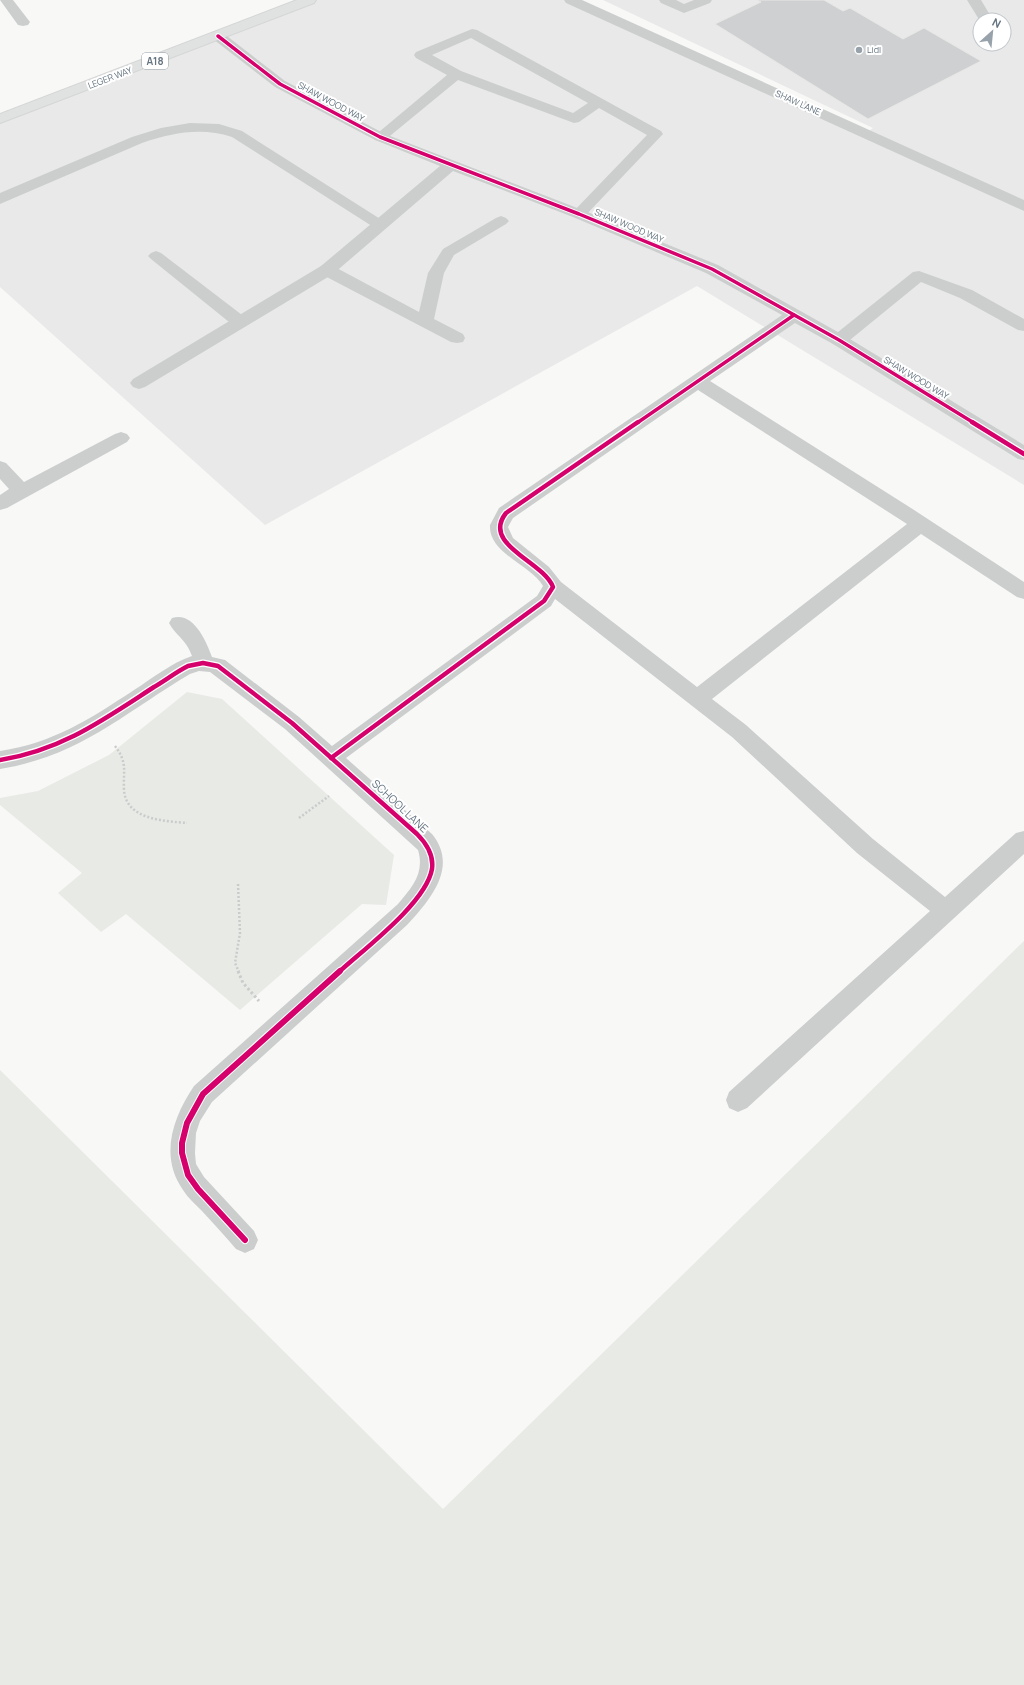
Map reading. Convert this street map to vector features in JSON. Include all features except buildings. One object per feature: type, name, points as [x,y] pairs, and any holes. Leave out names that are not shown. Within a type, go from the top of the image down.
[{"type":"highway","name":"LEGER WAY","points":[[0,119],[309,0]]},
{"type":"street","points":[[6,0],[23,22]]},
{"type":"street","name":"SHAW LANE","points":[[571,0],[1024,206]]},
{"type":"street","points":[[974,0],[981,12]]},
{"type":"street","name":"SHAW WOOD WAY","points":[[218,36],[280,84],[380,136],[579,214],[712,270],[839,340],[1024,454]]},
{"type":"street","points":[[139,383],[327,270],[451,164]]},
{"type":"street","points":[[794,315],[506,513],[500,521],[499,529],[501,536],[507,544],[548,577],[553,587],[739,732],[865,846],[946,911]]},
{"type":"street","points":[[697,381],[921,524],[1024,592]]},
{"type":"street","points":[[0,503],[121,438]]},
{"type":"street","points":[[0,468],[22,491]]},
{"type":"street","points":[[697,699],[921,524]]},
{"type":"street","points":[[331,758],[544,601],[553,587]]},
{"type":"street","points":[[0,760],[20,758],[63,743],[189,666],[204,662],[198,644],[190,632],[179,623]]},
{"type":"street","name":"SCHOOL LANE","points":[[204,662],[218,666],[292,723],[417,834],[429,847],[434,863],[425,888],[399,918],[203,1094],[192,1109],[184,1131],[182,1142],[183,1159],[188,1175],[246,1240]]},
{"type":"street","points":[[738,1100],[1024,840]]},
{"type":"lane","points":[[666,0],[684,9],[705,0]]},
{"type":"lane","points":[[579,214],[656,134],[597,103],[472,33],[421,55],[456,74],[574,119],[597,103]]},
{"type":"lane","points":[[380,136],[456,74]]},
{"type":"lane","points":[[0,199],[137,140],[161,132],[190,127],[219,128],[237,134],[380,225]]},
{"type":"lane","points":[[425,322],[436,272],[448,252],[501,220]]},
{"type":"lane","points":[[156,256],[240,322]]},
{"type":"lane","points":[[327,270],[457,338]]},
{"type":"lane","points":[[839,340],[919,276],[966,294],[1024,326]]},
{"type":"path","points":[[97,723],[122,755],[126,772],[124,792],[128,805],[144,817],[160,821],[187,823]]},
{"type":"path","points":[[299,818],[354,778]]},
{"type":"path","points":[[238,884],[240,933],[235,963],[243,983],[283,1023]]},
{"type":"shaded area","points":[[309,0],[571,0],[866,133],[873,128],[603,0],[1024,0],[1024,485],[697,286],[265,525],[0,287],[0,119]]},
{"type":"shaded area","points":[[187,692],[222,699],[394,855],[386,905],[362,904],[240,1010],[126,914],[101,932],[58,893],[82,873],[0,805],[0,798],[38,791],[109,755]]},
{"type":"shaded area","points":[[1024,941],[1024,1685],[0,1685],[0,1070],[443,1509]]},
{"type":"cycle path","points":[[218,36],[280,84],[380,137],[579,214],[712,269],[839,340],[1024,454]]},
{"type":"cycle path","points":[[331,758],[544,601],[553,587],[549,579],[506,543],[501,537],[499,525],[506,513],[794,315]]},
{"type":"cycle path","points":[[0,760],[21,757],[60,744],[115,713],[183,668],[196,663],[210,664],[218,666],[292,723],[417,834],[428,847],[432,859],[432,868],[425,886],[413,903],[399,918],[203,1094],[187,1123],[182,1143],[182,1153],[188,1175],[198,1189],[245,1240]]},
{"type":"place","name":"Lidl","points":[[859,50]]}]
